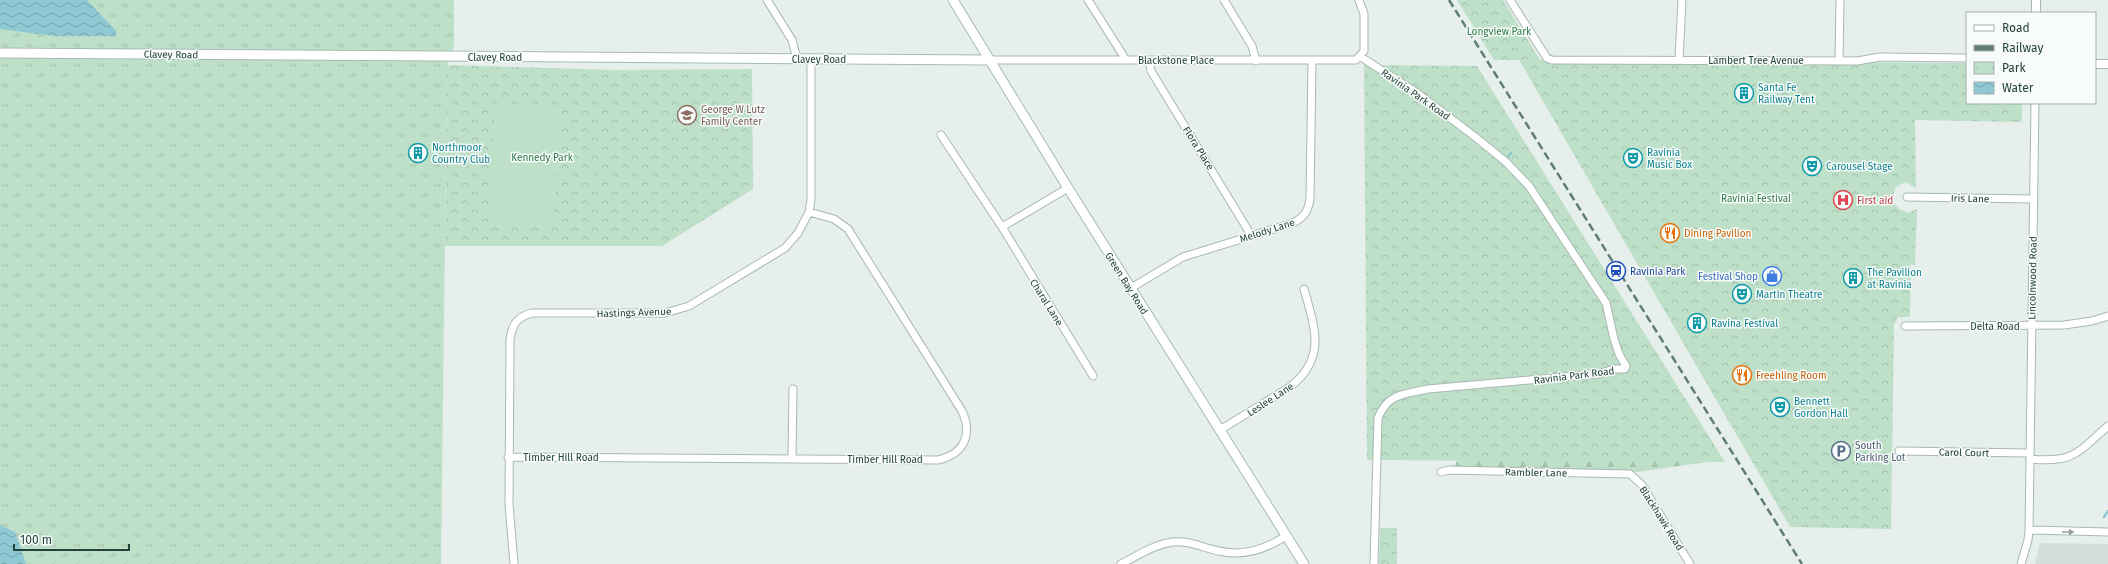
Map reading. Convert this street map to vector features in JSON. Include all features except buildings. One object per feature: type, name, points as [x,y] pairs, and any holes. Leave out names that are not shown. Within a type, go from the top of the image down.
[{"type":"main road","name":"Green Bay Road","points":[[953,0],[1068,188],[1304,564]]},
{"type":"main road","name":"Clavey Road","points":[[0,53],[990,60]]},
{"type":"street","points":[[767,0],[792,40],[797,59]]},
{"type":"street","points":[[1088,0],[1126,60]]},
{"type":"street","points":[[1224,0],[1252,46],[1256,61]]},
{"type":"street","points":[[1359,0],[1364,14],[1364,51],[1361,57]]},
{"type":"street","name":"Lambert Tree Avenue","points":[[1510,0],[1546,56],[1552,60],[1839,61],[1880,58],[1966,58]]},
{"type":"street","points":[[1679,60],[1682,0]]},
{"type":"street","points":[[1839,61],[1840,0]]},
{"type":"street","points":[[2036,0],[2036,12]]},
{"type":"street","name":"Blackstone Place","points":[[990,60],[1349,61],[1361,57]]},
{"type":"street","name":"Ravinia Park Road","points":[[1361,57],[1417,94],[1474,136],[1506,162],[1529,186],[1606,303],[1614,339],[1619,354],[1626,366],[1625,369],[1614,369],[1598,374],[1428,389],[1405,394],[1388,400],[1378,418],[1374,564]]},
{"type":"street","name":"Hastings Avenue","points":[[514,564],[508,504],[511,329],[521,316],[532,313],[635,314],[675,312],[689,306],[785,248],[798,233],[809,212],[811,200],[812,59]]},
{"type":"street","name":"Flora Place","points":[[1149,60],[1151,71],[1251,236]]},
{"type":"street","name":"Melody Lane","points":[[1131,288],[1183,257],[1293,223],[1303,217],[1309,209],[1312,61]]},
{"type":"street","points":[[2096,64],[2108,64]]},
{"type":"street","name":"Lincolnwood Road","points":[[2020,563],[2029,530],[2035,104]]},
{"type":"street","name":"Charal Lane","points":[[941,134],[1002,227],[1093,376]]},
{"type":"street","points":[[1002,227],[1068,188]]},
{"type":"street","name":"Iris Lane","points":[[1907,197],[2033,199]]},
{"type":"street","name":"Timber Hill Road","points":[[508,457],[938,460],[954,455],[965,440],[967,429],[962,411],[848,229],[834,219],[809,212]]},
{"type":"street","name":"Leslee Lane","points":[[1220,430],[1299,381],[1308,368],[1313,357],[1316,338],[1304,289]]},
{"type":"street","name":"Delta Road","points":[[1905,326],[2064,325],[2092,321],[2108,316]]},
{"type":"street","points":[[792,458],[793,389]]},
{"type":"street","name":"Carol Court","points":[[1899,451],[2030,456],[2047,461],[2067,458],[2086,446],[2108,426]]},
{"type":"street","name":"Rambler Lane","points":[[1441,472],[1449,470],[1630,474]]},
{"type":"street","name":"Blackhawk Road","points":[[1630,474],[1642,485],[1690,564]]},
{"type":"street","points":[[2029,530],[2108,532]]},
{"type":"street","points":[[1121,564],[1153,547],[1173,542],[1185,542],[1234,553],[1261,549],[1286,536]]},
{"type":"shaded area","points":[[2040,543],[2108,544],[2108,564],[2035,564]]},
{"type":"green space","name":"Northmoor Country Club","points":[[0,0],[454,0],[454,46],[447,65],[441,564],[0,564]]},
{"type":"green space","name":"Ravinia Festival","points":[[1457,0],[1503,0],[1540,60],[1966,63],[1966,104],[2022,104],[2022,122],[1915,120],[1916,188],[1905,182],[1895,188],[1892,201],[1899,209],[1908,213],[1917,209],[1915,265],[1911,264],[1910,317],[1898,317],[1894,325],[1891,529],[1790,527],[1519,60],[1494,60]]},
{"type":"green space","name":"Kennedy Park","points":[[447,65],[615,70],[752,69],[753,189],[662,246],[445,246]]},
{"type":"green space","points":[[1364,65],[1477,66],[1725,462],[1367,460]]},
{"type":"green space","points":[[496,103],[561,107],[553,225],[488,221]]},
{"type":"green space","points":[[593,169],[595,181],[580,183],[578,172]]},
{"type":"green space","points":[[1458,455],[1721,460],[1637,472],[1455,467]]},
{"type":"green space","points":[[1380,528],[1397,528],[1397,564],[1379,564]]},
{"type":"water","points":[[0,0],[87,0],[116,31],[116,36],[54,36],[0,29]]},
{"type":"water","points":[[0,525],[15,532],[26,564],[0,564]]},
{"type":"waterway","points":[[1507,158],[1511,153]]},
{"type":"waterway","points":[[2104,517],[2108,511]]},
{"type":"railway","points":[[1449,0],[1802,564]]},
{"type":"place","name":"Santa Fe Railway Tent","points":[[1744,93]]},
{"type":"place","name":"George W Lutz Family Center","points":[[687,115]]},
{"type":"place","name":"Northmoor Country Club","points":[[418,153]]},
{"type":"place","name":"Ravinia Music Box","points":[[1633,158]]},
{"type":"place","name":"Carousel Stage","points":[[1812,166]]},
{"type":"place","name":"First aid","points":[[1843,200]]},
{"type":"place","name":"Dining Pavilion","points":[[1670,233]]},
{"type":"place","name":"Ravinia Park","points":[[1616,271]]},
{"type":"place","name":"Festival Shop","points":[[1772,276]]},
{"type":"place","name":"The Pavilion at Ravinia","points":[[1853,278]]},
{"type":"place","name":"Martin Theatre","points":[[1742,294]]},
{"type":"place","name":"Ravina Festival","points":[[1697,323]]},
{"type":"place","name":"Freehling Room","points":[[1742,375]]},
{"type":"place","name":"Bennett Gordon Hall","points":[[1780,407]]},
{"type":"place","name":"South Parking Lot","points":[[1841,451]]},
{"type":"park label","name":"Longview Park","points":[[1499,31]]}]
